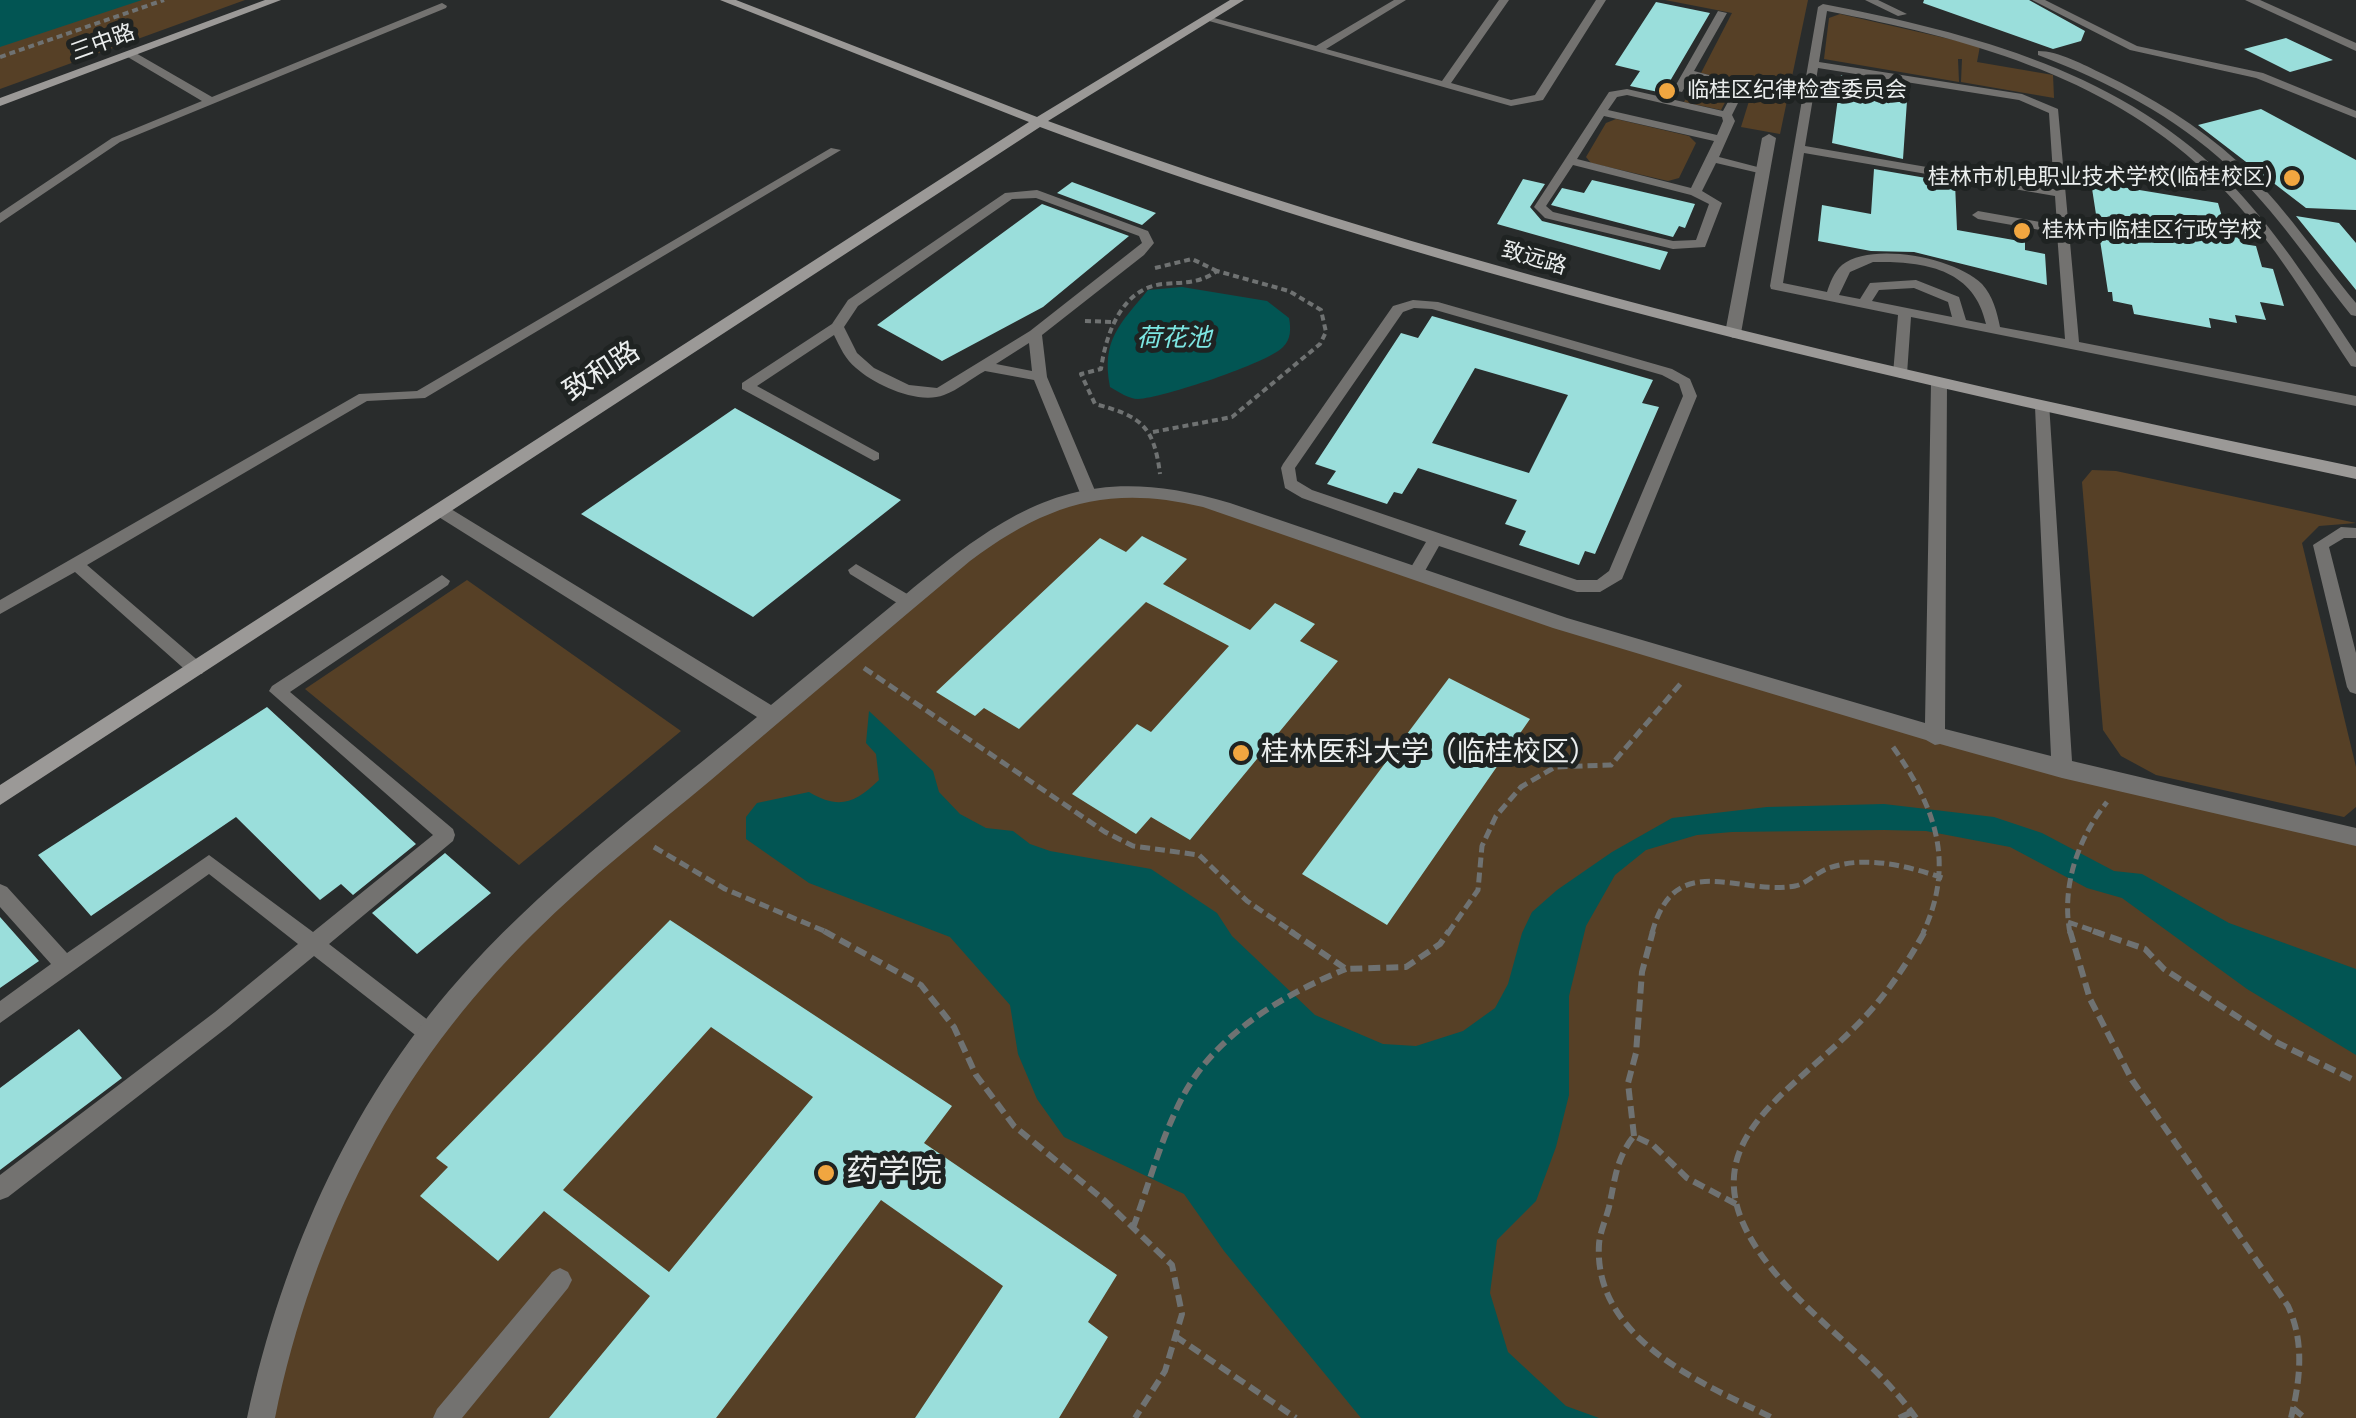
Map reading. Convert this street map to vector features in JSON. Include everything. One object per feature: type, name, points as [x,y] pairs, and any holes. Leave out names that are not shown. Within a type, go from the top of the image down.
[{"type":"main road","name":"三中路","points":[[0,102],[276,0]]},
{"type":"main road","name":"致远路","points":[[726,0],[1038,122],[1276,205],[1552,288],[1939,384],[2356,473]]},
{"type":"main road","name":"致和路","points":[[0,796],[1038,122],[1238,0]]},
{"type":"street","points":[[2251,0],[2356,44]]},
{"type":"street","points":[[2264,0],[2356,44]]},
{"type":"street","points":[[1733,333],[1769,138]]},
{"type":"street","points":[[1934,736],[1939,384]]},
{"type":"street","points":[[2043,407],[2062,770]]},
{"type":"street","points":[[261,1418],[299,1275],[320,1225],[368,1125],[430,1034],[523,928],[631,834],[908,602],[1004,527],[1046,504],[1088,493],[1162,492],[1214,504],[1696,666],[1868,718],[2123,785],[2356,837]]},
{"type":"street","points":[[440,510],[772,716]]},
{"type":"lane","points":[[1318,49],[1400,0]]},
{"type":"lane","points":[[1446,84],[1504,0]]},
{"type":"lane","points":[[1207,18],[1511,103],[1538,98],[1601,0]]},
{"type":"lane","points":[[1870,0],[1890,10],[1936,17],[2068,62],[2142,100],[2216,150],[2244,176],[2356,312]]},
{"type":"lane","points":[[2037,0],[2134,48],[2259,75],[2356,115]]},
{"type":"lane","points":[[0,219],[116,140],[442,6]]},
{"type":"lane","points":[[2356,364],[2273,243],[2228,188],[2173,139],[2114,100],[2066,75],[1986,44],[1906,22],[1823,7],[1776,286],[2356,400]]},
{"type":"lane","points":[[1678,90],[1722,14]]},
{"type":"lane","points":[[130,54],[211,101]]},
{"type":"lane","points":[[1814,64],[2042,103],[2054,111],[2072,345]]},
{"type":"lane","points":[[1688,72],[1742,85],[1726,115]]},
{"type":"lane","points":[[1569,162],[1695,192],[1716,202],[1702,244],[1673,245],[1549,215],[1540,207],[1569,162],[1602,112],[1613,94],[1627,92],[1726,115]]},
{"type":"lane","points":[[1602,112],[1721,139]]},
{"type":"lane","points":[[1695,192],[1729,121],[1726,115]]},
{"type":"lane","points":[[1800,149],[2060,194]]},
{"type":"lane","points":[[0,608],[364,398],[420,394],[834,150]]},
{"type":"lane","points":[[1712,159],[1762,170]]},
{"type":"lane","points":[[836,328],[858,362],[916,392],[940,392],[1034,334],[1140,252],[1148,243],[1146,236],[1038,194],[1009,196],[853,303],[836,328],[747,386],[874,456]]},
{"type":"lane","points":[[1978,215],[2064,230]]},
{"type":"lane","points":[[1832,298],[1846,268],[1856,262],[1918,262],[1972,282],[1986,301],[1994,330]]},
{"type":"lane","points":[[1916,284],[1918,262]]},
{"type":"lane","points":[[1864,304],[1876,286],[1916,284],[1954,300],[1960,323]]},
{"type":"lane","points":[[1413,304],[1433,305],[1668,372],[1686,382],[1690,396],[1616,574],[1600,586],[1577,586],[1435,539],[1306,494],[1290,484],[1288,468],[1398,309],[1413,304]]},
{"type":"lane","points":[[1900,374],[1905,312]]},
{"type":"lane","points":[[1034,334],[1040,377],[1088,493]]},
{"type":"lane","points":[[983,366],[1040,377]]},
{"type":"lane","points":[[2356,533],[2341,532],[2320,545],[2356,687]]},
{"type":"lane","points":[[1415,574],[1435,539]]},
{"type":"lane","points":[[76,564],[196,668]]},
{"type":"lane","points":[[856,570],[908,602]]},
{"type":"lane","points":[[0,1189],[314,944],[446,835],[278,691],[442,581]]},
{"type":"lane","points":[[0,1013],[209,863],[430,1034]]},
{"type":"lane","points":[[0,893],[66,966]]},
{"type":"lane","points":[[446,1418],[560,1280]]},
{"type":"path","points":[[0,57],[164,0]]},
{"type":"path","points":[[1144,273],[1159,265],[1192,259],[1312,301],[1325,316],[1326,332],[1310,355],[1278,378],[1246,409],[1220,420],[1152,432]]},
{"type":"path","points":[[1162,492],[1152,432],[1138,417],[1094,404],[1081,374],[1101,369],[1103,346],[1112,322],[1146,288],[1200,285],[1217,270]]},
{"type":"path","points":[[1083,317],[1082,321],[1112,322]]},
{"type":"path","points":[[845,655],[1106,832],[1133,846],[1199,855],[1247,901],[1346,969]]},
{"type":"path","points":[[1133,1228],[1184,1092],[1254,1017],[1319,978],[1346,969],[1406,967],[1440,944],[1478,890],[1482,846],[1496,816],[1520,787],[1556,767],[1611,765],[1696,666]]},
{"type":"path","points":[[1868,718],[1902,758],[1926,796],[1937,835],[1942,878],[1932,915],[1915,952],[1855,1028],[1764,1106],[1737,1157],[1736,1204],[1758,1255],[1814,1311],[1875,1362],[1914,1415],[1900,1418]]},
{"type":"path","points":[[2123,785],[2093,816],[2081,844],[2068,922],[2090,996],[2108,1034],[2194,1172],[2294,1320],[2299,1368],[2291,1418]]},
{"type":"path","points":[[631,834],[725,889],[821,929],[921,985],[954,1026],[976,1074],[1014,1126],[1172,1265],[1182,1314],[1165,1371],[1135,1418]]},
{"type":"path","points":[[1772,1418],[1648,1347],[1622,1319],[1604,1287],[1599,1246],[1612,1172],[1621,1150],[1634,1136],[1628,1084],[1636,1053],[1642,972],[1657,915],[1680,888],[1697,880],[1797,886],[1814,872],[1837,864],[1909,866],[1942,878]]},
{"type":"path","points":[[2068,922],[2145,949],[2164,969],[2278,1043],[2356,1082]]},
{"type":"path","points":[[1634,1136],[1653,1145],[1687,1178],[1736,1204]]},
{"type":"path","points":[[1176,1336],[1296,1418]]},
{"type":"path","points":[[2294,1408],[2305,1418]]},
{"type":"shaded area","points":[[0,0],[245,0],[0,89]]},
{"type":"shaded area","points":[[1665,0],[1808,0],[1780,134],[1741,127],[1754,85],[1701,73],[1732,13]]},
{"type":"shaded area","points":[[1840,14],[1980,46],[1977,62],[2053,75],[2054,98],[1961,82],[1962,59],[1958,59],[1959,82],[1824,59],[1829,18]]},
{"type":"shaded area","points":[[1698,78],[1733,87],[1721,110],[1684,102]]},
{"type":"shaded area","points":[[1616,119],[1689,136],[1696,143],[1679,178],[1668,181],[1591,163],[1586,157],[1606,123]]},
{"type":"shaded area","points":[[2092,470],[2116,471],[2356,523],[2319,526],[2302,543],[2356,767],[2356,807],[2344,817],[2156,775],[2121,756],[2103,730],[2082,482]]},
{"type":"shaded area","name":"桂林医科大学（临桂校区）","points":[[1180,494],[1675,659],[2356,837],[2356,1418],[261,1418],[339,1180],[487,965],[964,556],[1075,495]]},
{"type":"shaded area","points":[[467,580],[681,731],[519,865],[305,689]]},
{"type":"water","points":[[0,0],[142,0],[0,47]]},
{"type":"water","name":"荷花池","points":[[1182,287],[1267,301],[1289,318],[1288,341],[1257,362],[1169,393],[1135,399],[1110,387],[1108,357],[1121,323],[1148,290]]},
{"type":"water","points":[[869,711],[933,771],[939,792],[960,814],[986,828],[1013,831],[1030,844],[1050,851],[1151,869],[1217,913],[1232,936],[1315,1015],[1383,1044],[1416,1046],[1463,1031],[1495,1008],[1508,984],[1532,912],[1612,852],[1672,818],[1767,807],[1884,804],[1994,817],[2042,833],[2114,871],[2142,874],[2229,923],[2356,969],[2356,1055],[2247,989],[2122,898],[2087,888],[2010,847],[1926,831],[1884,830],[1732,832],[1697,835],[1646,850],[1615,875],[1586,926],[1569,996],[1569,1095],[1556,1147],[1536,1201],[1497,1240],[1490,1293],[1508,1352],[1566,1406],[1599,1418],[1361,1418],[1224,1251],[1184,1194],[1064,1137],[1037,1099],[1018,1054],[1010,1005],[950,937],[809,883],[746,839],[746,817],[757,803],[809,792],[829,801],[846,801],[879,780],[876,754],[866,743]]},
{"type":"building","points":[[2029,0],[2085,31],[2081,41],[2053,49],[1923,3]]},
{"type":"building","points":[[1656,2],[1710,13],[1663,93],[1630,86],[1640,71],[1615,65]]},
{"type":"building","points":[[2286,38],[2333,60],[2290,72],[2244,49]]},
{"type":"building","points":[[1841,75],[1908,86],[1903,159],[1832,143]]},
{"type":"building","points":[[2261,109],[2356,160],[2356,210],[2306,208],[2198,125]]},
{"type":"building","points":[[1874,169],[1955,183],[1957,230],[2025,242],[2025,250],[2045,254],[2047,285],[1914,252],[1871,251],[1818,241],[1822,205],[1871,214]]},
{"type":"building","points":[[1523,179],[1545,184],[1530,207],[1542,221],[1668,252],[1660,270],[1497,224]]},
{"type":"building","points":[[1592,180],[1695,204],[1685,228],[1679,226],[1673,237],[1551,205],[1562,188],[1584,193]]},
{"type":"building","points":[[1072,182],[1156,213],[1142,225],[1057,193]]},
{"type":"building","points":[[2091,182],[2218,203],[2222,217],[2231,218],[2243,244],[2256,246],[2262,267],[2273,269],[2284,306],[2260,302],[2266,320],[2235,315],[2237,323],[2209,318],[2211,328],[2134,314],[2132,305],[2113,301],[2112,292],[2108,292]]},
{"type":"building","points":[[1042,204],[1129,236],[1043,307],[942,361],[877,325]]},
{"type":"building","points":[[2296,216],[2339,223],[2356,243],[2356,290]]},
{"type":"building","points":[[1432,316],[1653,380],[1642,403],[1659,407],[1595,554],[1585,551],[1579,565],[1519,545],[1526,531],[1505,524],[1517,500],[1418,468],[1402,494],[1394,492],[1387,504],[1327,484],[1336,471],[1315,464],[1401,333],[1418,338]],"holes":[[[1475,368],[1568,395],[1529,473],[1432,443]]]},
{"type":"building","points":[[735,408],[901,500],[753,617],[581,514]]},
{"type":"building","points":[[1142,536],[1187,559],[1163,584],[1250,630],[1275,603],[1315,624],[1300,641],[1338,661],[1190,840],[1151,817],[1136,834],[1072,794],[1137,724],[1151,732],[1229,646],[1146,602],[1019,729],[984,708],[975,716],[936,692],[1100,538],[1126,552]]},
{"type":"building","points":[[1449,678],[1530,719],[1387,925],[1302,874]]},
{"type":"building","points":[[267,707],[416,844],[353,895],[341,884],[320,900],[236,817],[91,916],[38,855]]},
{"type":"building","points":[[445,853],[491,893],[417,954],[372,913]]},
{"type":"building","points":[[0,917],[39,961],[0,988]]},
{"type":"building","name":"药学院","points":[[670,920],[952,1106],[924,1143],[1117,1275],[1088,1322],[1108,1337],[1059,1418],[915,1418],[1003,1286],[881,1200],[716,1418],[549,1418],[650,1296],[544,1211],[498,1261],[420,1196],[448,1167],[436,1158]],"holes":[[[711,1027],[813,1097],[669,1272],[563,1190]]]},
{"type":"building","points":[[79,1029],[122,1078],[0,1170],[0,1088]]},
{"type":"place","name":"临桂区纪律检查委员会","points":[[1667,91]]},
{"type":"place","name":"桂林市机电职业技术学校(临桂校区)","points":[[2292,178]]},
{"type":"place","name":"桂林市临桂区行政学校","points":[[2022,231]]},
{"type":"place","name":"桂林医科大学（临桂校区）","points":[[1241,753]]},
{"type":"place","name":"药学院","points":[[826,1173]]}]
